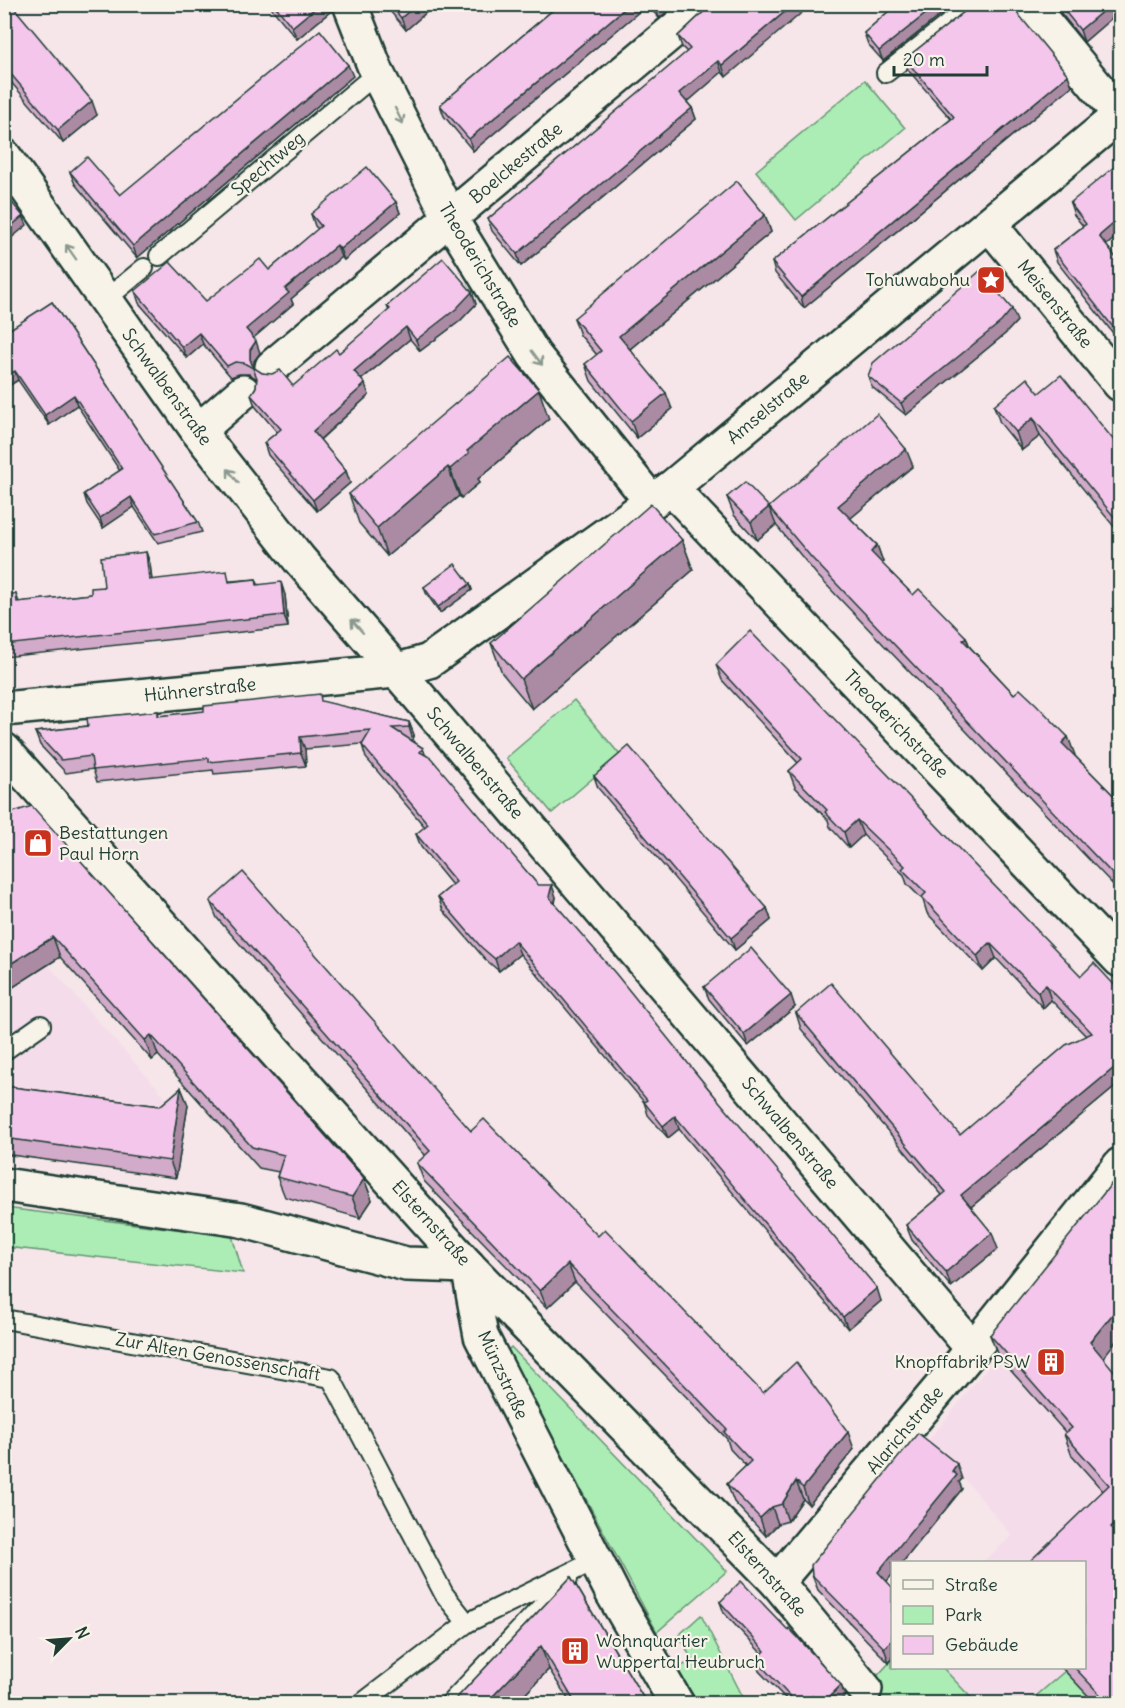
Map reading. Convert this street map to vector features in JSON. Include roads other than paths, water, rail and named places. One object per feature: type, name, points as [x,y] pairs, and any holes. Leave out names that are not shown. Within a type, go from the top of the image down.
[{"type":"street","name":"Theoderichstraße","points":[[350,4],[377,73],[450,218],[534,355],[661,494],[1120,960]]},
{"type":"street","name":"Boelckestraße","points":[[272,367],[705,4]]},
{"type":"street","points":[[1029,4],[1120,115]]},
{"type":"street","name":"Amselstraße","points":[[395,670],[429,661],[661,494],[990,225],[1120,115]]},
{"type":"street","name":"Schwalbenstraße","points":[[4,156],[198,431],[299,559],[973,1349]]},
{"type":"street","name":"Meisenstraße","points":[[990,225],[1120,384]]},
{"type":"street","points":[[198,431],[243,392]]},
{"type":"street","name":"Hühnerstraße","points":[[4,709],[395,670]]},
{"type":"street","name":"Elsternstraße","points":[[4,750],[468,1266],[777,1582],[865,1689]]},
{"type":"street","name":"Alarichstraße","points":[[777,1582],[973,1349],[1120,1165]]},
{"type":"street","points":[[4,1185],[241,1220],[406,1264],[468,1266]]},
{"type":"street","name":"Münzstraße","points":[[468,1266],[481,1336],[587,1564],[677,1704]]},
{"type":"lane","points":[[886,73],[973,4]]},
{"type":"lane","name":"Spechtweg","points":[[159,256],[377,73]]},
{"type":"lane","points":[[105,300],[144,268]]},
{"type":"lane","points":[[4,1051],[41,1025]]},
{"type":"lane","name":"Zur Alten Genossenschaft","points":[[4,1319],[331,1378],[444,1594],[467,1623]]},
{"type":"lane","points":[[361,1704],[467,1623],[587,1564]]},
{"type":"lane","points":[[456,1701],[587,1564]]},
{"type":"place","name":"Tohuwabohu","points":[[991,280]]},
{"type":"place","name":"Bestattungen Paul Horn","points":[[38,843]]},
{"type":"place","name":"Knopffabrik PSW","points":[[1051,1362]]},
{"type":"place","name":"Wohnquartier Wuppertal Heubruch","points":[[575,1651]]}]
